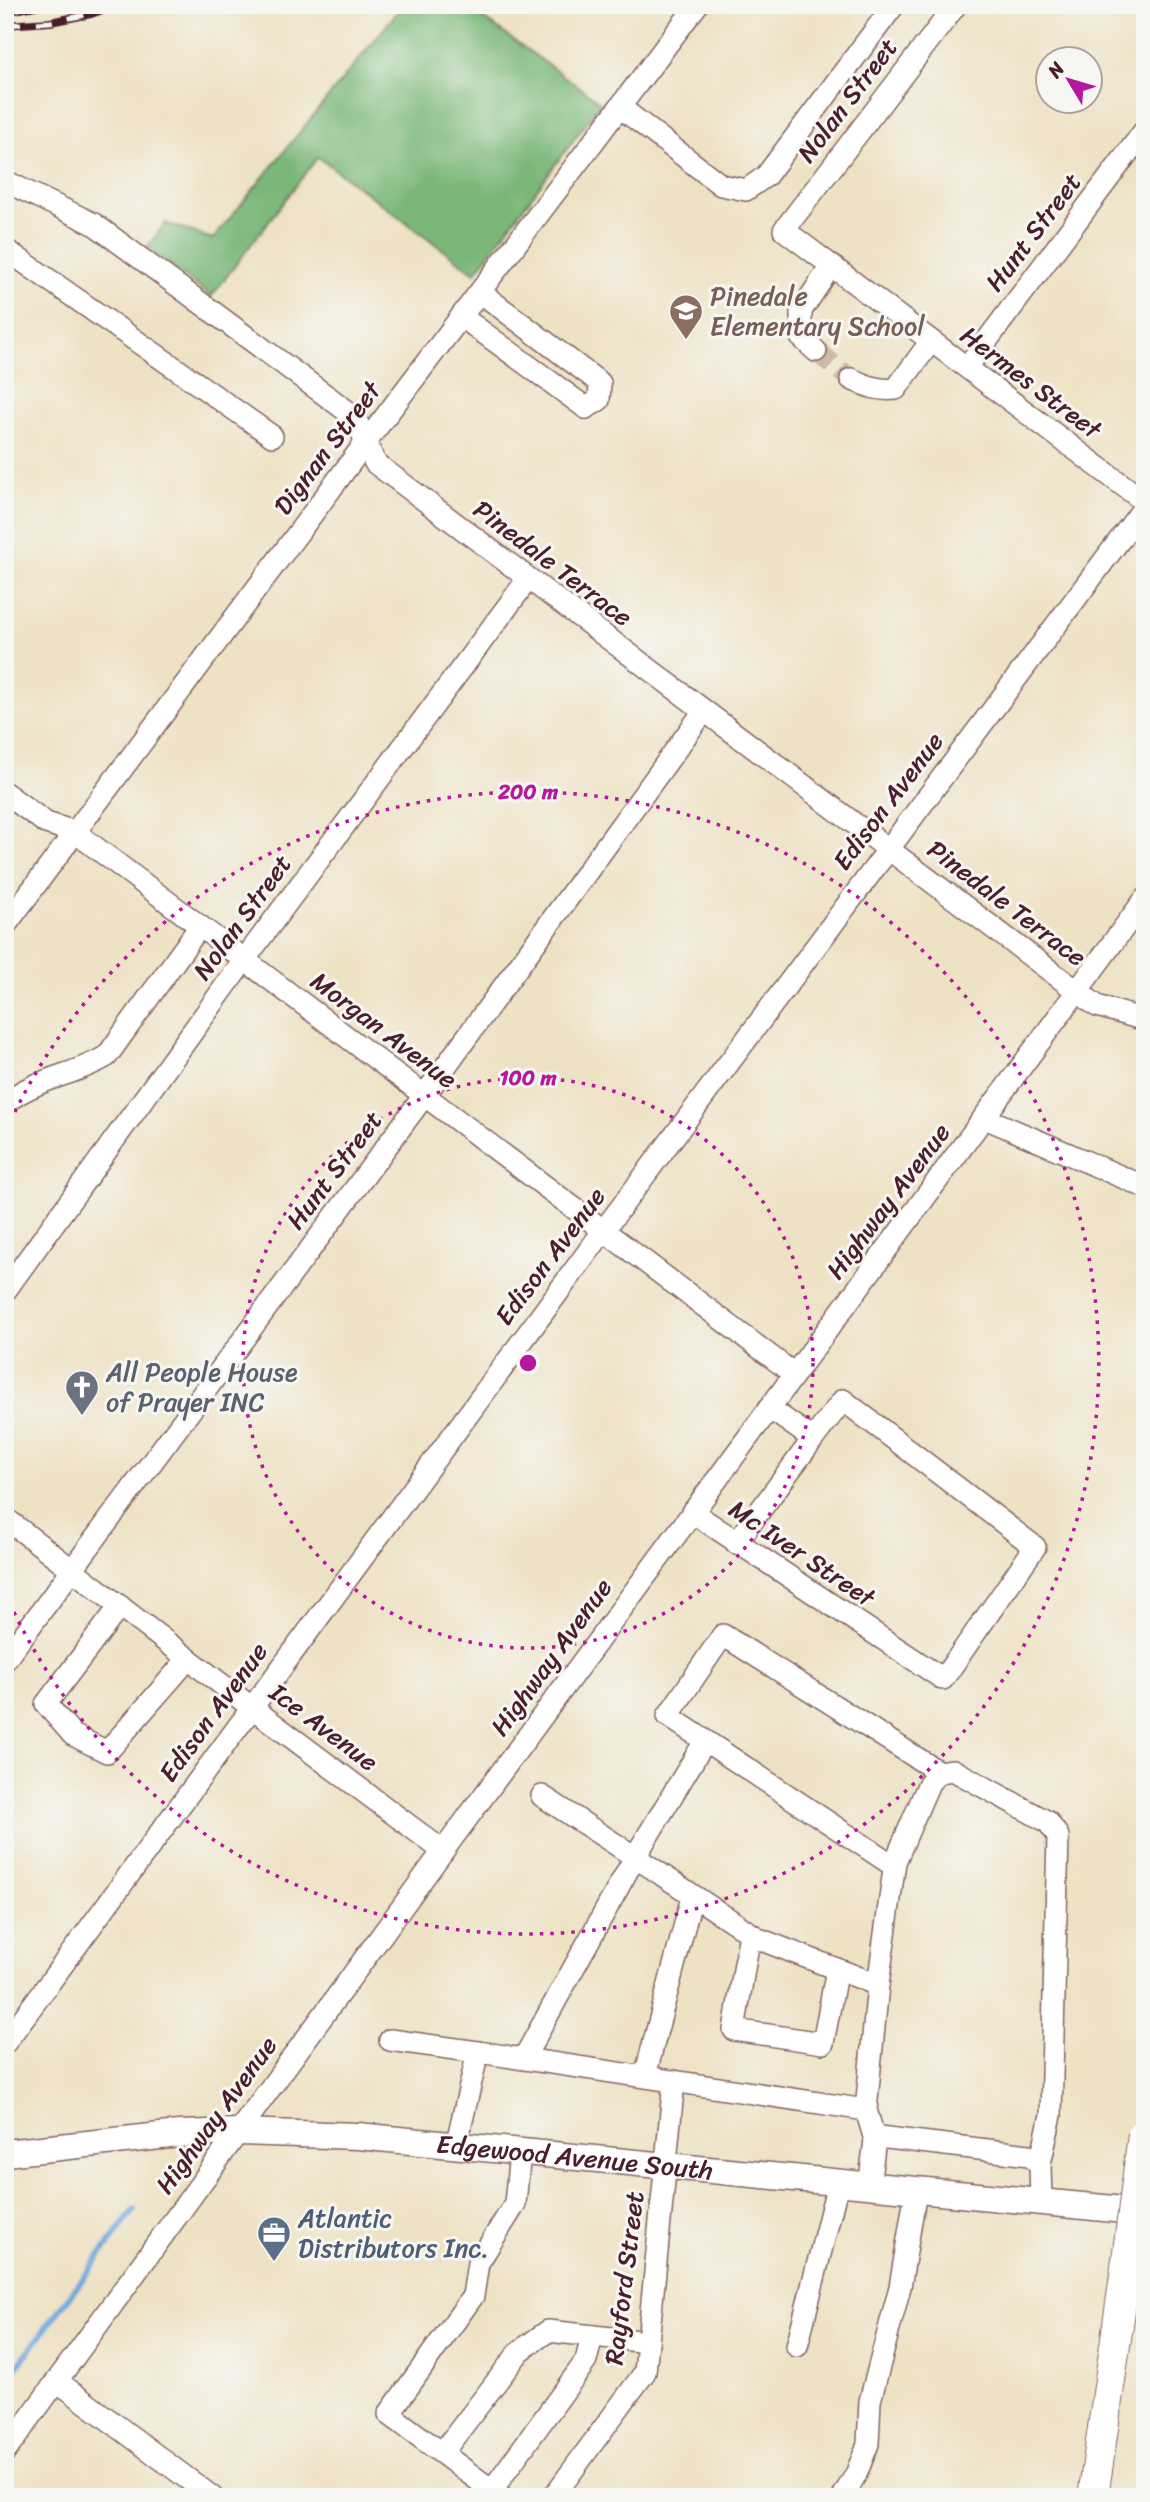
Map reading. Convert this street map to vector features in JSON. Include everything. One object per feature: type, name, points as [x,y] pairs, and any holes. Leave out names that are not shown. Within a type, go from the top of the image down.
[{"type":"highway","points":[[1093,2497],[1144,2125]]},
{"type":"main road","name":"Edgewood Avenue South","points":[[5,2153],[179,2134],[238,2132],[358,2136],[1145,2212]]},
{"type":"street","name":"Dignan Street","points":[[5,926],[367,441],[698,5]]},
{"type":"street","points":[[620,107],[721,185],[746,190],[766,176],[894,5]]},
{"type":"street","name":"Nolan Street","points":[[784,230],[956,5]]},
{"type":"street","name":"Hunt Street","points":[[967,367],[1145,130]]},
{"type":"street","name":"Pinedale Terrace","points":[[5,181],[94,224],[355,417],[375,463],[528,579],[1097,1006],[1145,1020]]},
{"type":"street","name":"Hermes Street","points":[[784,230],[1145,504]]},
{"type":"street","points":[[5,249],[272,436]]},
{"type":"street","points":[[816,351],[801,337],[802,311],[831,266]]},
{"type":"street","points":[[462,317],[586,408],[599,400],[600,383],[480,292]]},
{"type":"street","points":[[851,379],[870,388],[895,388],[931,341]]},
{"type":"street","name":"Edison Avenue","points":[[5,2043],[604,1230],[1145,504]]},
{"type":"street","name":"Nolan Street","points":[[5,1291],[245,959],[528,579]]},
{"type":"street","name":"Hunt Street","points":[[5,1660],[424,1096],[704,711]]},
{"type":"street","name":"Morgan Avenue","points":[[5,793],[46,823],[75,832],[794,1374]]},
{"type":"street","name":"Highway Avenue","points":[[5,2452],[443,1851],[1145,899]]},
{"type":"street","points":[[5,1103],[42,1081],[91,1066],[107,1056],[200,926]]},
{"type":"street","points":[[985,1118],[1145,1187]]},
{"type":"street","name":"Mc Iver Street","points":[[692,1512],[943,1679],[1035,1547],[843,1400],[813,1439]]},
{"type":"street","points":[[736,1543],[813,1439],[769,1408]]},
{"type":"street","name":"Ice Avenue","points":[[5,1518],[443,1851]]},
{"type":"street","points":[[120,1606],[46,1704],[73,1735],[107,1752],[188,1659]]},
{"type":"street","points":[[894,1866],[668,1716],[723,1635],[939,1772]]},
{"type":"street","points":[[524,2058],[635,1857],[705,1741]]},
{"type":"street","points":[[869,2186],[875,2140],[866,2110],[878,1985],[894,1866],[929,1783],[939,1772],[953,1770],[1048,1822],[1058,1836],[1051,2115],[1040,2164],[1041,2203]]},
{"type":"street","points":[[542,1796],[759,1939],[878,1985]]},
{"type":"street","points":[[645,2077],[692,1897]]},
{"type":"street","points":[[750,1933],[734,2030],[823,2043],[837,1969]]},
{"type":"street","points":[[390,2040],[866,2110]]},
{"type":"street","points":[[456,2146],[478,2052]]},
{"type":"street","name":"Rayford Street","points":[[553,2497],[645,2372],[674,2081]]},
{"type":"street","points":[[875,2140],[879,2137],[1029,2155],[1040,2164]]},
{"type":"street","points":[[520,2152],[515,2204],[478,2263],[473,2296],[389,2414],[497,2493],[586,2361],[592,2336]]},
{"type":"street","points":[[797,2346],[838,2183]]},
{"type":"street","points":[[843,2497],[868,2444],[870,2401],[900,2287],[916,2191]]},
{"type":"street","points":[[442,2453],[520,2351],[548,2331],[648,2342]]},
{"type":"street","points":[[57,2381],[212,2497]]},
{"type":"green space","points":[[403,5],[465,5],[601,103],[475,273],[318,157],[211,297],[147,247],[166,223],[213,239]]},
{"type":"waterway","points":[[5,2383],[134,2210]]},
{"type":"tunnel","points":[[816,351],[851,379]]},
{"type":"railway","points":[[5,12],[40,5]]},
{"type":"railway","points":[[5,25],[50,22],[91,14],[117,5]]},
{"type":"place","name":"Pinedale Elementary School","points":[[686,341]]},
{"type":"place","name":"All People House of Prayer INC","points":[[82,1417]]},
{"type":"place","name":"Atlantic Distributors Inc.","points":[[274,2263]]}]
